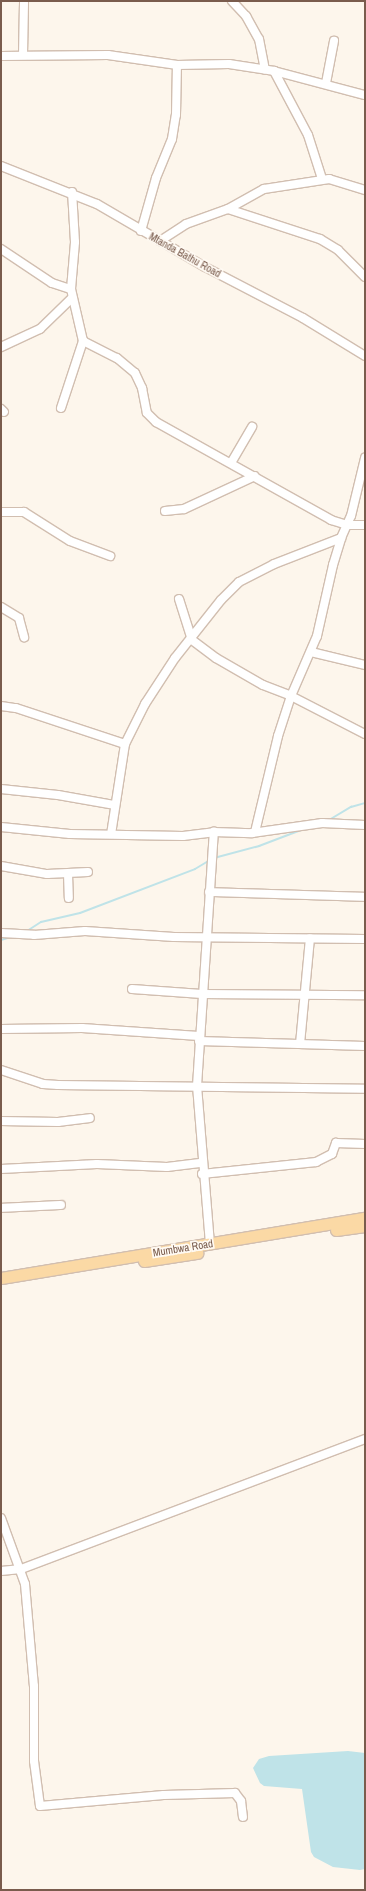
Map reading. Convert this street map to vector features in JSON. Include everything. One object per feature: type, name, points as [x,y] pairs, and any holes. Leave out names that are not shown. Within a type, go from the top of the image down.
[{"type":"main road","name":"Mumbwa Road","points":[[1,1278],[365,1218]]},
{"type":"main road","name":"Mumbwa Road","points":[[1,1284],[365,1226]]},
{"type":"street","points":[[23,55],[24,1]]},
{"type":"street","points":[[235,2],[253,26],[259,39],[265,69]]},
{"type":"street","points":[[326,83],[334,41]]},
{"type":"street","points":[[1,56],[108,55],[177,65],[229,64],[274,71],[326,83],[365,95]]},
{"type":"street","points":[[141,230],[156,178],[172,139],[176,115],[177,65]]},
{"type":"street","points":[[274,71],[308,135],[322,179]]},
{"type":"street","name":"Mtanda Bathu Road","points":[[1,166],[17,174],[72,192],[303,318],[365,356]]},
{"type":"street","points":[[160,241],[192,222],[228,209],[264,189],[322,179],[337,180],[365,190]]},
{"type":"street","points":[[61,408],[83,341],[72,294],[75,242],[72,192]]},
{"type":"street","points":[[228,209],[320,239],[338,250],[365,277]]},
{"type":"street","points":[[1,248],[52,283],[72,294]]},
{"type":"street","points":[[1,347],[40,329],[72,294]]},
{"type":"street","points":[[83,341],[118,358],[135,373],[142,388],[147,413],[156,422],[255,476],[331,520],[347,525],[365,525]]},
{"type":"street","points":[[231,463],[252,427]]},
{"type":"street","points":[[255,832],[278,736],[292,696],[312,652],[341,538],[347,525],[365,458]]},
{"type":"street","points":[[164,511],[184,509],[255,476]]},
{"type":"street","points":[[1,512],[24,512],[70,541],[110,556]]},
{"type":"street","points":[[112,834],[125,744],[145,704],[175,658],[192,640],[221,600],[244,578],[341,538]]},
{"type":"street","points":[[179,599],[192,640],[228,666],[263,685],[292,696],[365,734]]},
{"type":"street","points":[[1,607],[19,618],[24,637]]},
{"type":"street","points":[[312,652],[365,665]]},
{"type":"street","points":[[1,706],[16,708],[125,744]]},
{"type":"street","points":[[1,789],[58,795],[115,805]]},
{"type":"street","points":[[1,827],[70,834],[196,835],[214,832],[255,832],[322,823],[365,825]]},
{"type":"street","points":[[210,1244],[202,1174],[197,1086],[214,832]]},
{"type":"street","points":[[1,866],[34,872],[68,874],[88,872]]},
{"type":"street","points":[[68,874],[70,898]]},
{"type":"street","points":[[209,892],[365,897]]},
{"type":"street","points":[[1,933],[28,936],[85,931],[206,937],[365,939]]},
{"type":"street","points":[[300,1044],[310,938]]},
{"type":"street","points":[[132,989],[202,994],[365,996]]},
{"type":"street","points":[[1,1029],[82,1028],[199,1039],[365,1046]]},
{"type":"street","points":[[1,1070],[49,1084],[365,1089]]},
{"type":"street","points":[[1,1121],[58,1122],[90,1118]]},
{"type":"street","points":[[202,1174],[316,1162],[332,1154],[336,1142],[365,1144]]},
{"type":"street","points":[[1,1169],[97,1164],[167,1167],[202,1163]]},
{"type":"street","points":[[1,1208],[61,1205]]},
{"type":"street","points":[[1,1572],[21,1570],[365,1439]]},
{"type":"street","points":[[1,1518],[21,1570],[32,1655],[34,1761],[40,1806],[164,1795],[235,1793],[241,1801],[242,1817]]},
{"type":"water","points":[[348,1751],[365,1753],[365,1869],[360,1870],[333,1867],[314,1857],[311,1852],[302,1789],[264,1786],[260,1783],[253,1768],[259,1759],[269,1756]]},
{"type":"waterway","points":[[329,820],[351,807],[365,803]]},
{"type":"waterway","points":[[214,858],[259,846],[301,830]]},
{"type":"waterway","points":[[27,931],[41,922],[80,913],[195,869],[210,860]]},
{"type":"waterway","points":[[1,940],[11,937]]}]
